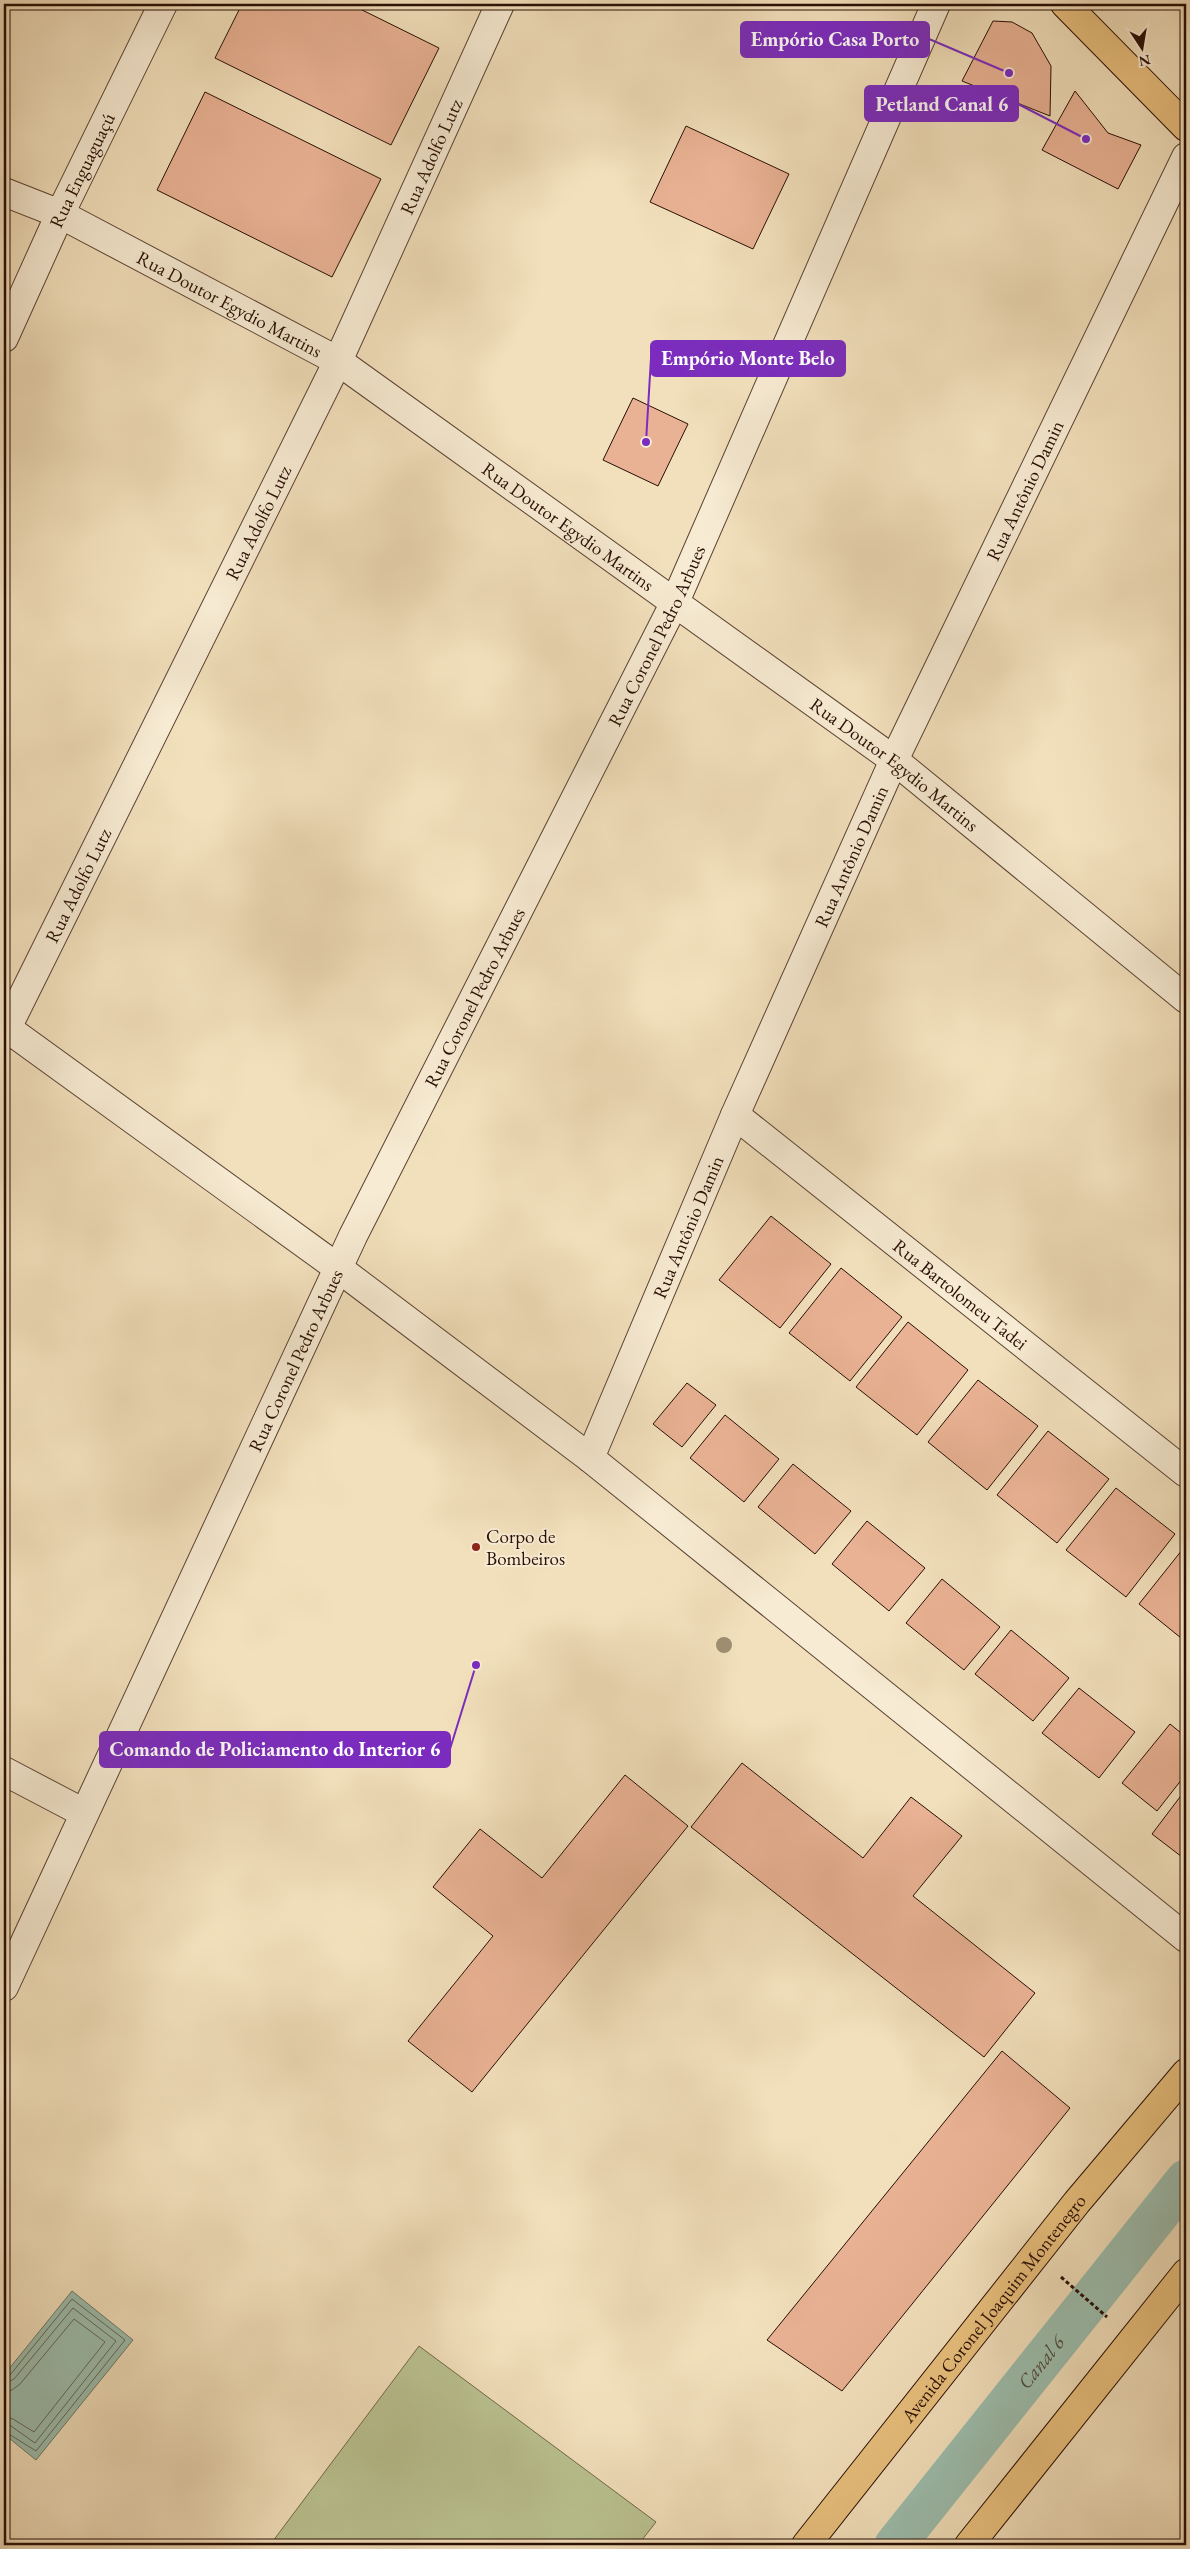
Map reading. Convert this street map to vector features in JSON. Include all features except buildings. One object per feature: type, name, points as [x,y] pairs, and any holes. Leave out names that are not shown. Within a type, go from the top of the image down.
[{"type":"main road","points":[[1065,4],[1186,127]]},
{"type":"main road","name":"Avenida Coronel Joaquim Montenegro","points":[[806,2545],[1077,2202],[1186,2073]]},
{"type":"main road","points":[[970,2545],[1186,2273]]},
{"type":"street","name":"Rua Enguaguaçú","points":[[4,338],[60,214],[163,4]]},
{"type":"street","name":"Rua Adolfo Lutz","points":[[5,1029],[338,361],[500,4]]},
{"type":"street","name":"Rua Coronel Pedro Arbues","points":[[4,1987],[338,1268],[675,602],[936,4]]},
{"type":"street","name":"Rua Antônio Damin","points":[[590,1458],[735,1115],[894,760],[1186,157]]},
{"type":"street","name":"Rua Doutor Egydio Martins","points":[[4,192],[60,214],[338,361],[894,760],[1186,999]]},
{"type":"street","points":[[5,1029],[338,1268],[590,1458],[1186,1938]]},
{"type":"street","name":"Rua Bartolomeu Tadei","points":[[735,1115],[1186,1474]]},
{"type":"street","points":[[4,1771],[84,1813]]},
{"type":"path","points":[[1058,2274],[1114,2323]]},
{"type":"green space","points":[[419,2346],[656,2522],[638,2545],[270,2545]]},
{"type":"water","points":[[72,2291],[133,2340],[36,2460],[4,2434],[4,2375]]},
{"type":"waterway","name":"Canal 6","points":[[895,2545],[1186,2180]]},
{"type":"place","name":"Empório Casa Porto","points":[[1009,73]]},
{"type":"place","name":"Petland Canal 6","points":[[1086,139]]},
{"type":"place","name":"Empório Monte Belo","points":[[646,442]]},
{"type":"place","name":"Corpo de Bombeiros","points":[[476,1547]]},
{"type":"place","name":"Comando de Policiamento do Interior 6","points":[[476,1665]]}]
